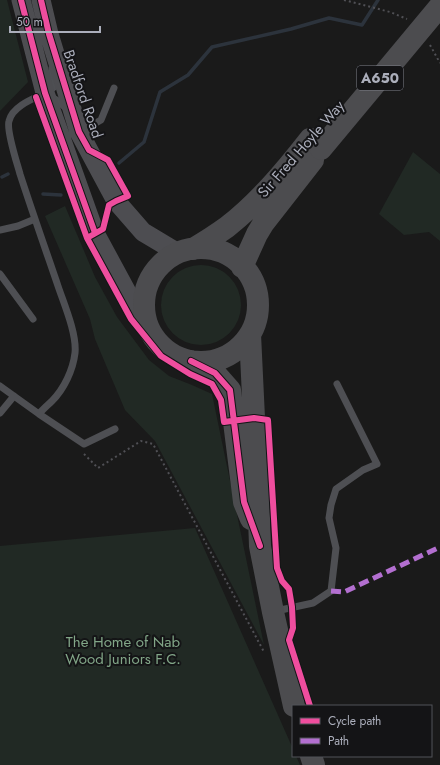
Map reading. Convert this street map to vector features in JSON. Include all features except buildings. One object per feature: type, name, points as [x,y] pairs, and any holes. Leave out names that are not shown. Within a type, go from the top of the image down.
[{"type":"highway","name":"Sir Fred Hoyle Way","points":[[242,267],[257,234],[315,144],[427,0]]},
{"type":"highway","name":"Sir Fred Hoyle Way","points":[[185,251],[226,227],[251,207],[315,144],[440,6]]},
{"type":"highway","name":"A650","points":[[191,361],[208,362],[225,357],[239,347],[250,334],[256,317],[257,299],[252,282],[242,267],[228,255],[211,249],[185,251],[163,262],[152,275],[146,290],[144,309],[148,327],[158,343],[173,355],[191,361],[215,373],[230,390],[244,502],[260,546],[294,705]]},
{"type":"highway","name":"A650","points":[[250,334],[256,433],[260,546]]},
{"type":"main road","name":"Bradford Road","points":[[21,0],[45,93],[70,127],[116,201],[143,232],[185,251]]},
{"type":"main road","name":"Bradford Road","points":[[41,0],[70,127],[88,215],[95,234],[135,307],[148,327]]},
{"type":"lane","points":[[39,414],[53,400],[73,366],[75,341],[18,167],[8,128],[9,120],[12,114],[18,108],[53,88],[49,34]]},
{"type":"lane","points":[[70,127],[101,120],[114,88]]},
{"type":"lane","points":[[74,150],[74,157],[88,194],[88,215]]},
{"type":"lane","points":[[0,230],[18,226],[35,219]]},
{"type":"lane","points":[[0,274],[33,319]]},
{"type":"lane","points":[[273,612],[313,603],[331,591],[336,548],[329,518],[336,489],[364,470],[376,464],[337,384]]},
{"type":"lane","points":[[0,386],[84,444],[115,429]]},
{"type":"lane","points":[[0,413],[14,396]]},
{"type":"path","points":[[344,0],[390,12],[412,21]]},
{"type":"path","points":[[429,43],[440,63]]},
{"type":"path","points":[[82,452],[98,468],[141,441],[154,444],[265,655]]},
{"type":"green space","points":[[0,0],[7,0],[28,82],[0,111]]},
{"type":"green space","points":[[413,152],[440,174],[440,241],[429,232],[404,235],[379,214]]},
{"type":"green space","points":[[65,206],[95,277],[117,317],[149,360],[169,376],[212,394],[264,645],[155,441],[125,410],[95,339],[90,319],[45,216]]},
{"type":"green space","points":[[201,265],[216,268],[229,277],[238,290],[241,305],[238,320],[229,333],[216,342],[201,345],[186,342],[173,333],[164,320],[161,305],[164,290],[173,277],[186,268]]},
{"type":"green space","name":"The Home of Nab Wood Juniors F.C.","points":[[195,528],[292,747],[292,757],[296,757],[300,765],[0,765],[0,546]]},
{"type":"waterway","points":[[119,163],[144,142],[160,92],[188,75],[212,47],[291,29],[329,18],[362,25],[378,0]]},
{"type":"waterway","points":[[2,177],[8,174]]},
{"type":"waterway","points":[[43,194],[61,195]]},
{"type":"marked path","points":[[331,591],[344,592],[440,547]]},
{"type":"cycle path","points":[[21,0],[45,93],[95,233]]},
{"type":"cycle path","points":[[41,0],[49,34],[79,132],[89,150],[108,160],[128,196],[109,205],[103,229],[87,238],[131,319],[161,356],[190,374],[212,384],[221,400],[224,422],[254,418],[268,420],[277,568],[282,581],[289,589],[293,628],[289,640],[310,705]]},
{"type":"cycle path","points":[[36,97],[87,238]]},
{"type":"cycle path","points":[[191,361],[215,373],[230,390],[244,502],[260,546]]}]
